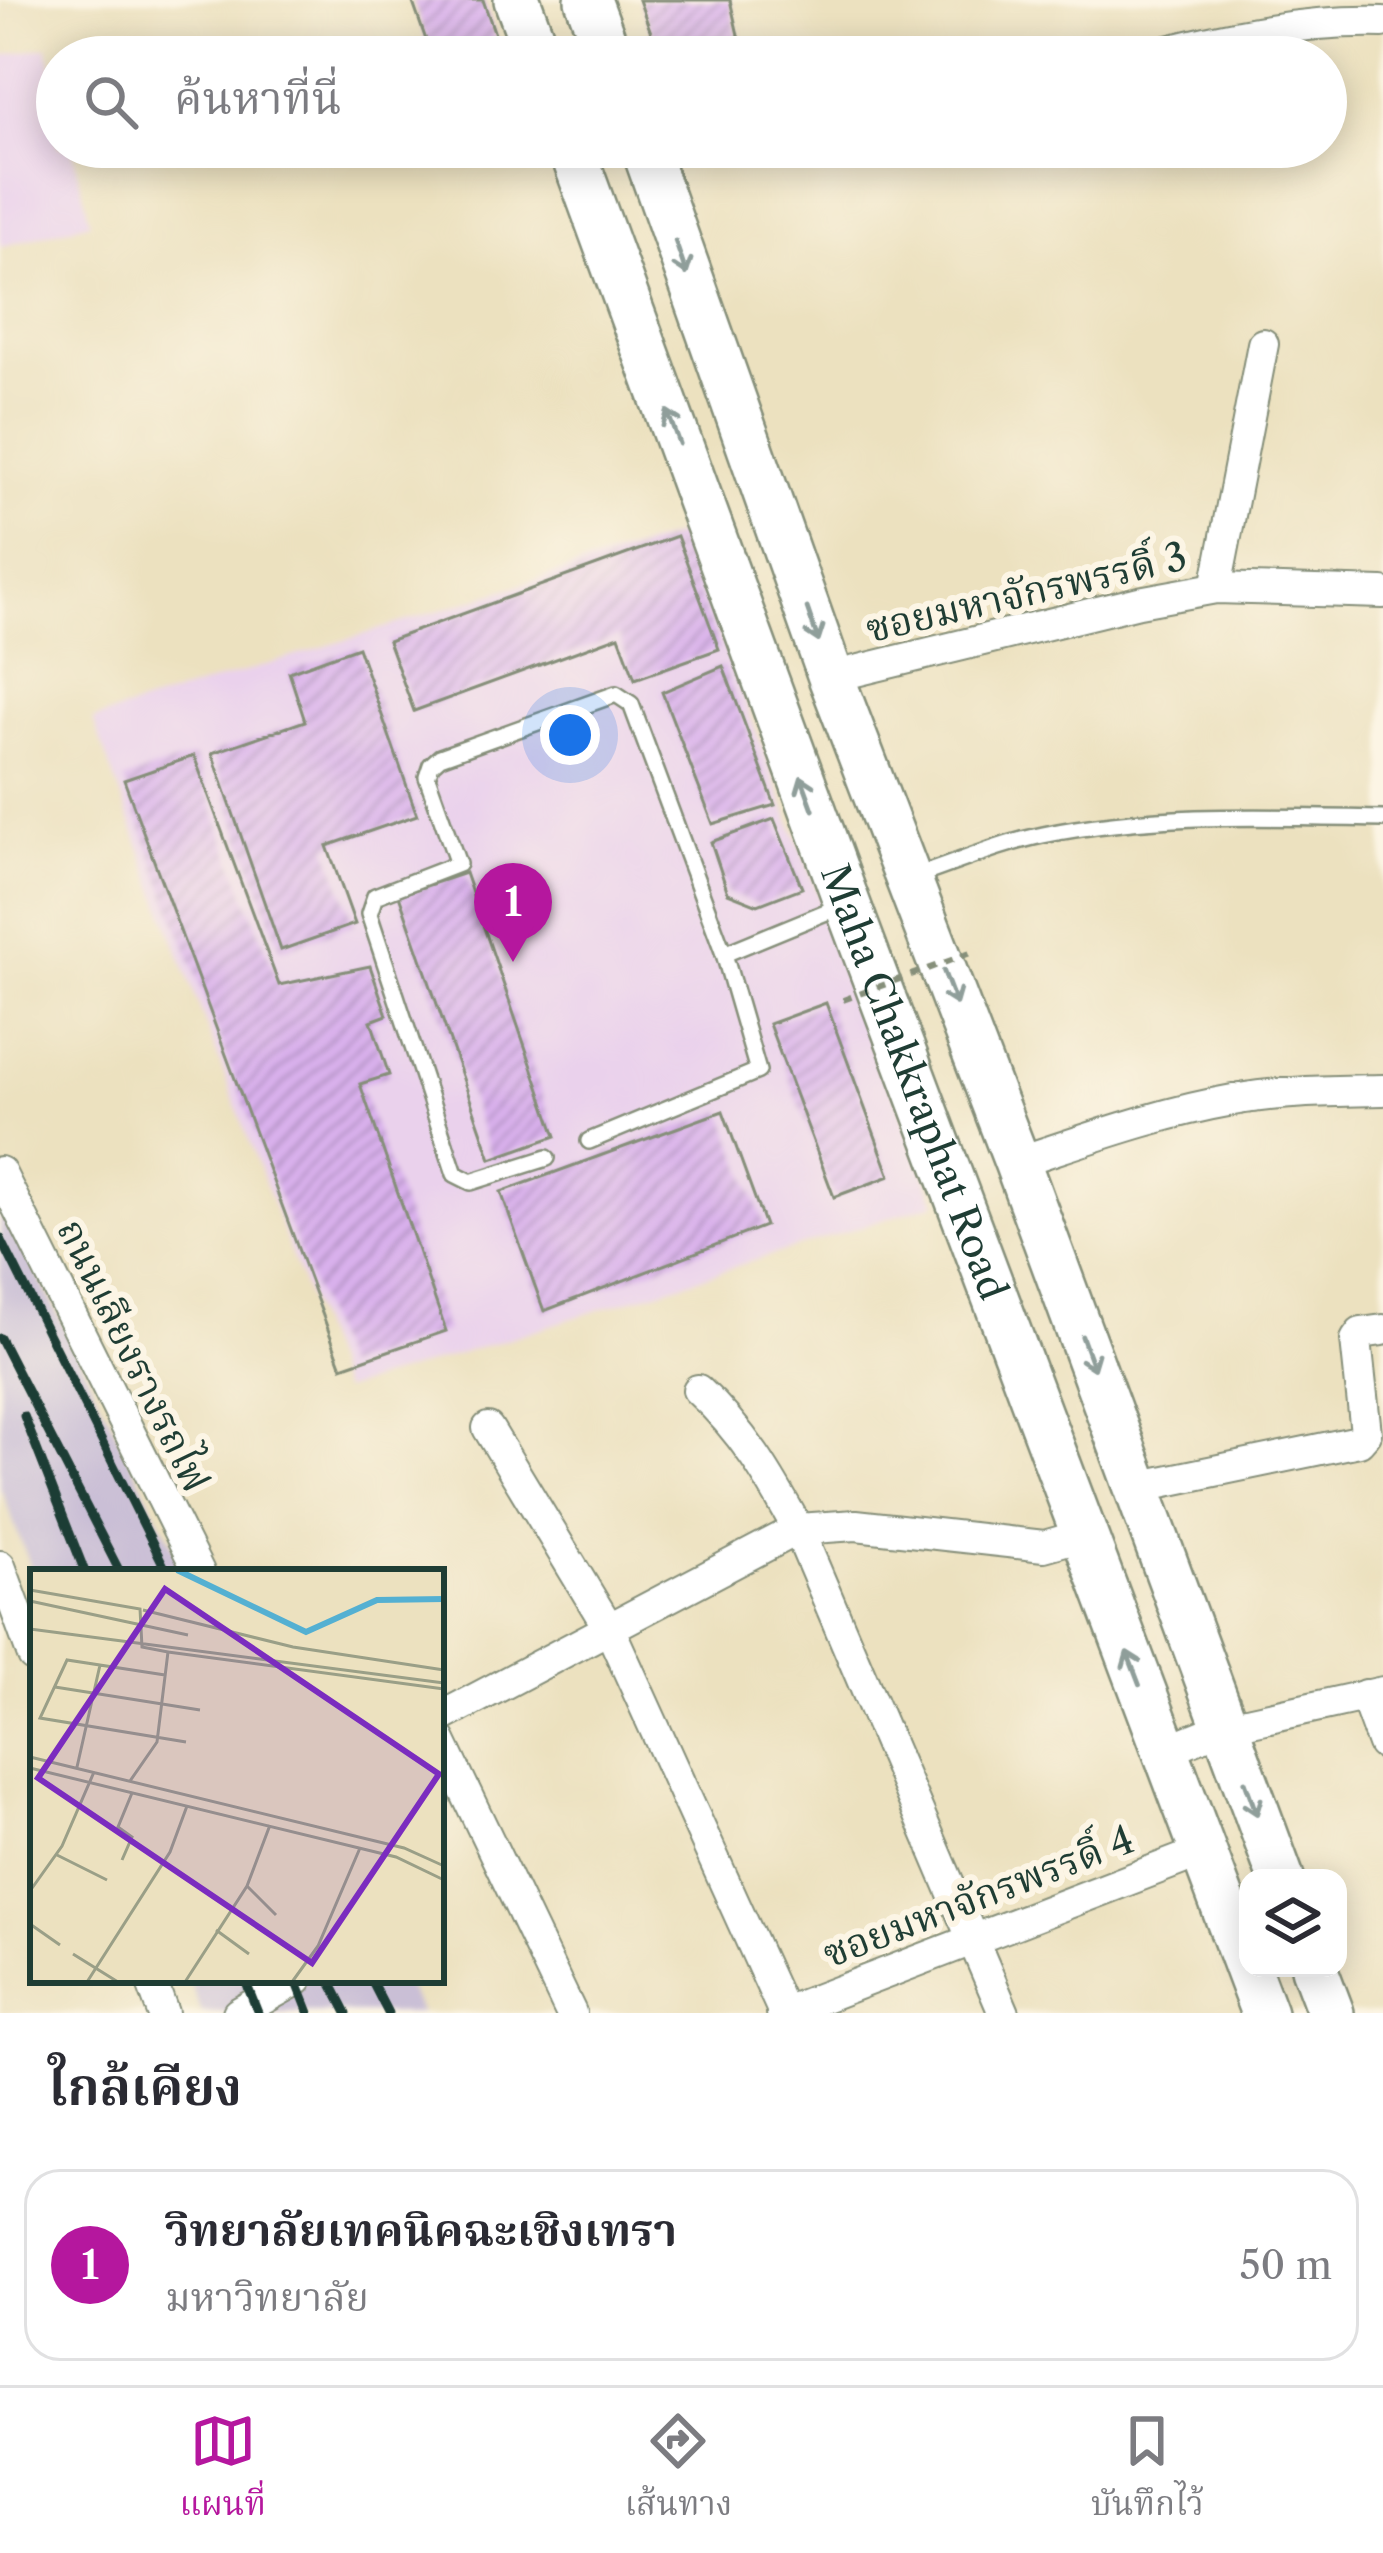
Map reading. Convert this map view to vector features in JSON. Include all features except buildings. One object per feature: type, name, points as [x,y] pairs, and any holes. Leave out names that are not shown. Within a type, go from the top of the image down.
[{"type":"main road","points":[[518,0],[531,36]]},
{"type":"main road","points":[[588,0],[601,36]]},
{"type":"main road","name":"Maha Chakkraphat Road","points":[[579,168],[1264,2013]]},
{"type":"main road","name":"Maha Chakkraphat Road","points":[[651,168],[831,677],[1017,1162],[1277,1869]]},
{"type":"main road","points":[[1317,1977],[1331,2013]]},
{"type":"street","points":[[1223,36],[1313,12],[1383,22]]},
{"type":"street","points":[[1216,588],[1263,344]]},
{"type":"street","name":"ซอยมหาจักรพรรดิ์ 3","points":[[831,677],[1101,610],[1216,588],[1383,593]]},
{"type":"street","points":[[1017,1162],[1161,1115],[1235,1099],[1383,1090]]},
{"type":"street","name":"ถนนเลียงรางรถไฟ","points":[[0,1172],[198,1569]]},
{"type":"street","points":[[1137,1487],[1363,1438],[1356,1340],[1361,1334],[1383,1330]]},
{"type":"street","points":[[698,1390],[732,1421],[762,1462],[798,1529],[1004,2013]]},
{"type":"street","points":[[488,1428],[610,1630],[784,2013]]},
{"type":"street","points":[[444,1715],[798,1529],[856,1525],[1044,1546],[1083,1535]]},
{"type":"street","points":[[0,1566],[30,1648]]},
{"type":"street","points":[[1164,1751],[1224,1727],[1374,1694],[1383,1744]]},
{"type":"street","points":[[444,1747],[571,2013]]},
{"type":"street","name":"ซอยมหาจักรพรรดิ์ 4","points":[[784,2013],[1201,1852]]},
{"type":"street","points":[[152,1983],[163,2013]]},
{"type":"street","points":[[238,2013],[292,1983]]},
{"type":"lane","points":[[547,1158],[471,1182],[455,1174],[369,914],[375,896],[458,864],[428,777],[431,765],[616,694],[631,704],[724,954],[758,1071],[590,1141]]},
{"type":"lane","points":[[909,879],[1038,836],[1126,820],[1383,819]]},
{"type":"lane","points":[[724,954],[848,903]]},
{"type":"path","points":[[843,1000],[973,952]]},
{"type":"shaded area","points":[[36,49],[36,168],[77,168],[90,222],[0,247],[0,56]]},
{"type":"shaded area","points":[[681,534],[936,1203],[342,1391],[93,720]]},
{"type":"shaded area","points":[[0,1199],[185,1569],[31,1569],[0,1487]]},
{"type":"shaded area","points":[[190,1983],[405,1983],[421,2013],[202,2013]]},
{"type":"railway","points":[[0,1237],[166,1569]]},
{"type":"railway","points":[[0,1338],[118,1569]]},
{"type":"railway","points":[[24,1416],[84,1569]]},
{"type":"railway","points":[[246,1983],[258,2013]]},
{"type":"railway","points":[[297,1983],[309,2013]]},
{"type":"railway","points":[[332,1983],[347,2013]]},
{"type":"railway","points":[[373,1983],[388,2013]]},
{"type":"place","name":"วิทยาลัยเทคนิคฉะเชิงเทรา","points":[[513,962]]}]
